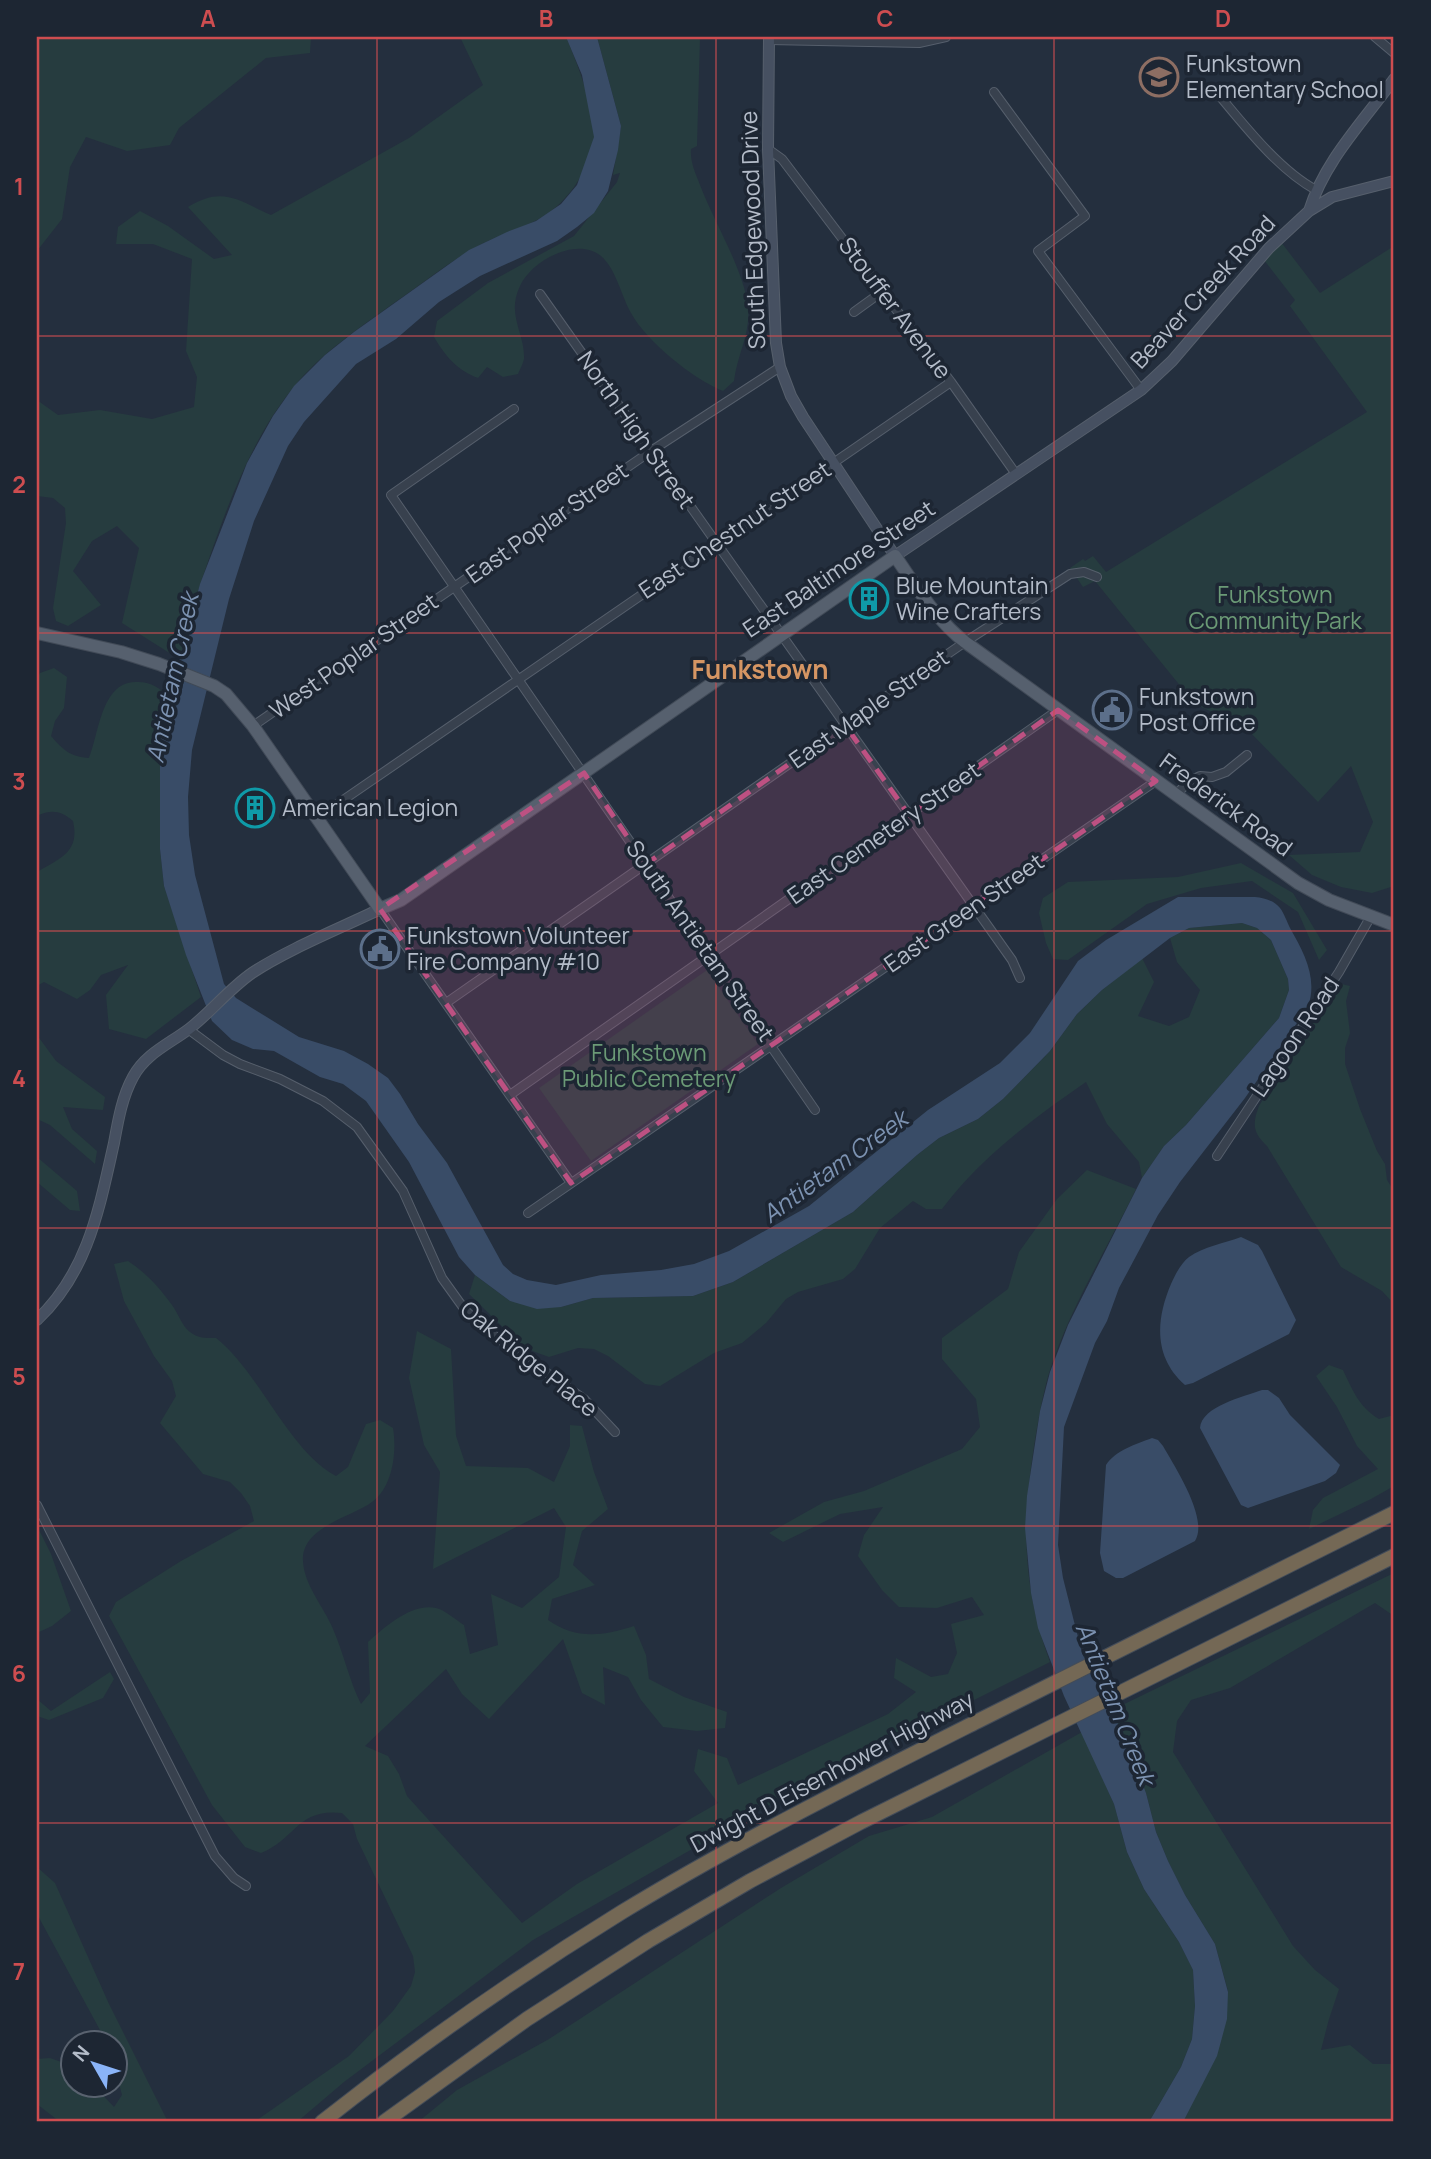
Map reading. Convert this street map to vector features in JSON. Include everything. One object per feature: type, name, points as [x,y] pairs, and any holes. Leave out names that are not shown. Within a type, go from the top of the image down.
[{"type":"highway","name":"Dwight D Eisenhower Highway","points":[[322,2122],[500,1991],[622,1912],[784,1819],[1394,1513]]},
{"type":"highway","points":[[384,2122],[527,2019],[690,1916],[807,1850],[1394,1556]]},
{"type":"main road","name":"East Baltimore Street","points":[[380,909],[401,900],[895,556]]},
{"type":"main road","name":"Frederick Road","points":[[895,556],[950,631],[1298,883],[1329,900],[1394,925]]},
{"type":"main road","points":[[37,633],[121,652],[159,664],[214,686],[234,701],[380,909]]},
{"type":"street","points":[[769,38],[919,40],[946,37]]},
{"type":"street","points":[[1375,37],[1394,53]]},
{"type":"street","name":"South Edgewood Drive","points":[[769,38],[768,149],[773,307],[780,367],[790,396],[895,556]]},
{"type":"street","points":[[1309,211],[1316,190],[1335,157],[1394,79]]},
{"type":"street","points":[[1213,88],[1257,140],[1304,184],[1316,190]]},
{"type":"street","points":[[994,92],[1085,216],[1038,251],[1141,390]]},
{"type":"street","name":"Stouffer Avenue","points":[[768,149],[782,159],[883,291],[1016,474]]},
{"type":"street","name":"Beaver Creek Road","points":[[1016,474],[1141,390],[1172,361],[1269,248],[1309,211],[1332,197],[1394,181]]},
{"type":"street","points":[[854,312],[883,291]]},
{"type":"street","name":"North High Street","points":[[540,294],[1012,960],[1020,978]]},
{"type":"street","name":"East Poplar Street","points":[[454,586],[651,451],[780,367]]},
{"type":"street","name":"East Chestnut Street","points":[[317,818],[951,382]]},
{"type":"street","name":"South Antietam Street","points":[[514,409],[391,495],[815,1110]]},
{"type":"street","name":"East Baltimore Street","points":[[895,556],[1016,474]]},
{"type":"street","name":"East Maple Street","points":[[446,1003],[965,642],[1070,575],[1084,572],[1097,577]]},
{"type":"street","name":"West Poplar Street","points":[[253,726],[454,586]]},
{"type":"street","name":"East Cemetery Street","points":[[510,1095],[1058,710]]},
{"type":"street","points":[[1176,795],[1188,782],[1200,776],[1212,777],[1226,772],[1247,755]]},
{"type":"street","name":"East Green Street","points":[[528,1213],[1156,781]]},
{"type":"street","points":[[37,1320],[58,1297],[72,1276],[93,1233],[121,1108],[133,1076],[153,1054],[192,1027],[232,990],[263,967],[380,909],[571,1183]]},
{"type":"street","name":"Lagoon Road","points":[[1217,1156],[1339,972],[1371,916]]},
{"type":"street","name":"Oak Ridge Place","points":[[192,1027],[208,1045],[240,1064],[280,1079],[323,1101],[357,1127],[403,1191],[442,1278],[465,1310],[485,1329],[584,1399],[615,1432]]},
{"type":"street","points":[[37,1505],[215,1856],[234,1878],[246,1886]]},
{"type":"highlighted area","points":[[1058,710],[1156,781],[571,1183],[380,909],[584,773],[646,864],[845,725],[909,815]]},
{"type":"green space","points":[[37,37],[311,37],[310,53],[266,58],[179,128],[170,145],[127,151],[86,137],[70,167],[62,219],[37,251]]},
{"type":"green space","points":[[460,37],[566,37],[585,87],[594,128],[587,163],[574,187],[546,215],[476,247],[449,264],[340,342],[293,388],[263,432],[239,480],[201,582],[179,659],[122,623],[139,548],[117,526],[92,541],[73,571],[101,605],[68,626],[56,621],[53,608],[66,523],[65,508],[53,498],[37,496],[37,400],[58,415],[100,410],[152,419],[194,407],[197,377],[186,351],[192,259],[153,244],[116,244],[118,227],[140,211],[168,226],[214,259],[232,255],[188,207],[211,197],[221,196],[239,200],[271,215],[409,138],[483,85]]},
{"type":"green space","points":[[597,37],[700,37],[697,146],[691,149],[691,158],[740,276],[748,306],[748,325],[734,381],[723,391],[698,378],[647,335],[631,313],[611,268],[601,256],[591,251],[568,250],[556,254],[534,268],[520,286],[516,296],[515,315],[524,359],[518,374],[503,377],[487,367],[478,378],[471,375],[453,362],[434,337],[437,321],[488,283],[574,236],[617,182],[620,173],[613,175],[621,126]]},
{"type":"green space","name":"Funkstown Community Park","points":[[1281,242],[1320,293],[1394,246],[1394,886],[1372,893],[1341,887],[1312,875],[1289,855],[1360,852],[1373,822],[1351,766],[1318,802],[1246,728],[1195,704],[1095,581],[1083,587],[1070,568],[1093,556],[1106,572],[1367,412],[1290,306],[1295,300],[1264,260]]},
{"type":"green space","points":[[54,668],[67,677],[64,708],[55,721],[51,736],[64,749],[77,756],[89,758],[108,700],[124,685],[135,682],[149,684],[169,697],[160,744],[160,849],[164,886],[201,997],[146,1039],[109,1029],[106,995],[128,965],[101,975],[90,990],[77,999],[44,982],[37,986],[37,872],[67,853],[74,840],[73,821],[64,815],[47,812],[37,816],[37,678],[40,673]]},
{"type":"green space","points":[[1241,863],[1293,893],[1327,950],[1319,960],[1298,912],[1252,881],[1201,888],[1147,904],[1068,960],[1053,959],[1039,913],[1043,898],[1068,882],[1178,877]]},
{"type":"green space","points":[[1242,923],[1257,928],[1271,940],[1288,979],[1289,990],[1279,1018],[1186,1125],[1164,1146],[1142,1178],[1139,1162],[1107,1124],[1086,1082],[1028,1124],[990,1156],[942,1209],[926,1209],[913,1201],[880,1228],[855,1269],[843,1279],[798,1292],[786,1299],[766,1323],[742,1343],[714,1353],[660,1386],[645,1384],[608,1356],[594,1349],[578,1348],[549,1357],[535,1352],[521,1345],[469,1294],[475,1275],[510,1301],[561,1307],[593,1298],[693,1296],[733,1282],[853,1212],[939,1138],[978,1119],[1003,1099],[1050,1051],[1077,1014],[1142,958],[1154,982],[1138,1016],[1169,1026],[1189,1017],[1200,990],[1177,962],[1170,938],[1189,928]]},
{"type":"green space","name":"Funkstown Public Cemetery","points":[[707,970],[758,1044],[591,1161],[539,1088]]},
{"type":"green space","points":[[1333,982],[1350,986],[1346,1001],[1350,1033],[1345,1048],[1345,1064],[1360,1109],[1385,1164],[1387,1180],[1394,1191],[1394,1304],[1382,1291],[1341,1267],[1255,1128],[1259,1106]]},
{"type":"green space","points":[[37,1035],[56,1061],[105,1097],[103,1110],[63,1107],[72,1129],[97,1151],[95,1164],[50,1125],[37,1119]]},
{"type":"green space","points":[[37,1157],[77,1191],[80,1211],[70,1210],[37,1182]]},
{"type":"green space","points":[[1087,1170],[1136,1189],[1067,1326],[1044,1391],[1030,1475],[1026,1529],[1029,1581],[1050,1662],[806,1784],[533,1940],[344,2082],[297,2122],[254,2122],[349,2056],[393,2011],[411,1986],[415,1972],[413,1956],[357,1839],[353,1824],[342,1813],[315,1815],[261,1853],[245,1847],[212,1805],[109,1616],[116,1602],[181,1561],[254,1521],[250,1506],[241,1493],[230,1482],[203,1474],[160,1423],[176,1396],[172,1381],[154,1356],[124,1301],[114,1264],[128,1261],[135,1266],[162,1292],[190,1332],[200,1337],[216,1338],[232,1353],[304,1449],[336,1476],[348,1467],[366,1424],[380,1420],[393,1428],[394,1458],[385,1487],[372,1502],[319,1531],[305,1549],[303,1561],[307,1579],[333,1629],[361,1704],[370,1693],[368,1642],[399,1618],[427,1607],[443,1611],[464,1625],[470,1654],[498,1645],[491,1594],[522,1608],[559,1577],[566,1527],[554,1508],[433,1569],[440,1472],[424,1445],[409,1378],[417,1331],[451,1349],[456,1436],[466,1466],[528,1468],[554,1482],[570,1446],[570,1425],[582,1426],[594,1472],[608,1509],[582,1531],[573,1565],[595,1585],[552,1599],[548,1620],[569,1631],[590,1634],[634,1626],[646,1655],[649,1679],[684,1697],[727,1712],[725,1728],[697,1731],[663,1727],[641,1700],[628,1677],[603,1667],[605,1705],[582,1693],[563,1639],[489,1719],[462,1694],[446,1669],[365,1746],[388,1756],[399,1774],[407,1796],[522,1923],[577,1884],[718,1803],[694,1771],[698,1749],[727,1758],[738,1785],[888,1714],[916,1692],[894,1678],[896,1658],[931,1677],[948,1674],[957,1653],[951,1624],[984,1615],[972,1597],[937,1608],[899,1607],[882,1590],[858,1556],[864,1535],[883,1507],[840,1514],[783,1542],[769,1533],[824,1502],[864,1491],[962,1449],[980,1427],[976,1399],[942,1359],[942,1338],[1008,1289],[1019,1252],[1057,1199]]},
{"type":"green space","points":[[1329,1365],[1343,1370],[1357,1398],[1372,1414],[1379,1419],[1394,1415],[1394,1486],[1309,1529],[1313,1510],[1323,1498],[1378,1469],[1357,1446],[1337,1407],[1316,1376]]},
{"type":"green space","points":[[37,1526],[51,1554],[71,1611],[52,1626],[37,1633]]},
{"type":"green space","points":[[1394,1573],[1394,1616],[1375,1603],[1230,1688],[1191,1700],[1177,1721],[1173,1752],[1293,1946],[1315,1970],[1339,1989],[1321,2050],[1350,2045],[1373,2064],[1394,2064],[1394,2121],[1183,2122],[1197,2093],[1228,1991],[1215,1944],[1168,1861],[1156,1832],[1146,1793],[1110,1711]]},
{"type":"green space","points":[[110,1672],[114,1679],[103,1698],[49,1720],[37,1716],[37,1699],[51,1711]]},
{"type":"green space","points":[[1082,1732],[1114,1804],[1127,1852],[1144,1889],[1179,1942],[1193,1970],[1195,2006],[1192,2039],[1181,2067],[1149,2122],[418,2122],[457,2090],[549,2039],[781,1888],[869,1836],[932,1817]]},
{"type":"green space","points":[[37,1867],[55,1883],[122,2030],[100,2030],[37,1914]]},
{"type":"green space","points":[[130,2046],[168,2122],[60,2122],[37,2104],[37,2059],[50,2058],[60,2061],[60,2100],[107,2100],[114,2107],[119,2100],[130,2100]]},
{"type":"water","name":"Antietam Creek","points":[[566,37],[597,37],[621,126],[608,191],[594,213],[557,241],[480,276],[439,302],[396,339],[356,364],[304,422],[288,446],[254,521],[229,599],[192,750],[188,797],[189,835],[195,875],[224,984],[236,998],[299,1037],[344,1051],[388,1078],[447,1163],[503,1265],[513,1274],[527,1280],[556,1285],[601,1275],[694,1264],[729,1251],[809,1206],[928,1110],[1000,1063],[1030,1033],[1078,961],[1106,940],[1178,897],[1255,897],[1268,900],[1280,908],[1308,966],[1311,996],[1308,1007],[1245,1098],[1158,1215],[1119,1288],[1064,1427],[1058,1545],[1063,1578],[1082,1653],[1122,1730],[1168,1861],[1215,1944],[1228,1992],[1227,2019],[1217,2056],[1183,2122],[1149,2122],[1181,2067],[1192,2039],[1195,2006],[1193,1970],[1179,1942],[1144,1889],[1127,1852],[1114,1804],[1064,1696],[1038,1628],[1031,1593],[1025,1528],[1027,1496],[1040,1411],[1050,1372],[1068,1325],[1142,1178],[1164,1146],[1186,1125],[1279,1018],[1289,990],[1288,979],[1271,940],[1257,928],[1242,923],[1189,928],[1170,938],[1102,990],[1077,1014],[1050,1051],[1003,1099],[978,1119],[939,1138],[853,1212],[733,1282],[693,1296],[593,1298],[561,1307],[537,1309],[510,1301],[475,1275],[459,1257],[409,1162],[366,1101],[343,1084],[320,1077],[274,1051],[253,1049],[232,1040],[212,1021],[186,955],[164,886],[160,849],[160,744],[169,697],[200,584],[247,463],[273,416],[294,386],[325,355],[469,250],[536,221],[561,204],[577,185],[594,137],[582,75]]},
{"type":"water","points":[[1241,1237],[1258,1245],[1262,1251],[1296,1320],[1289,1334],[1185,1385],[1167,1362],[1160,1337],[1166,1297],[1176,1273],[1189,1257]]},
{"type":"water","points":[[1268,1390],[1279,1398],[1290,1415],[1340,1465],[1336,1473],[1325,1481],[1248,1508],[1241,1505],[1200,1428],[1202,1420],[1215,1408]]},
{"type":"water","points":[[1152,1438],[1163,1446],[1189,1493],[1198,1520],[1198,1531],[1195,1541],[1123,1578],[1116,1578],[1104,1571],[1100,1553],[1106,1465],[1121,1451]]},
{"type":"place","name":"Funkstown Elementary School","points":[[1159,77]]},
{"type":"place","name":"Blue Mountain Wine Crafters","points":[[869,599]]},
{"type":"place","name":"Funkstown Post Office","points":[[1112,710]]},
{"type":"place","name":"American Legion","points":[[255,808]]},
{"type":"place","name":"Funkstown Volunteer Fire Company #10","points":[[380,949]]},
{"type":"district","name":"Funkstown","points":[[760,670]]}]
